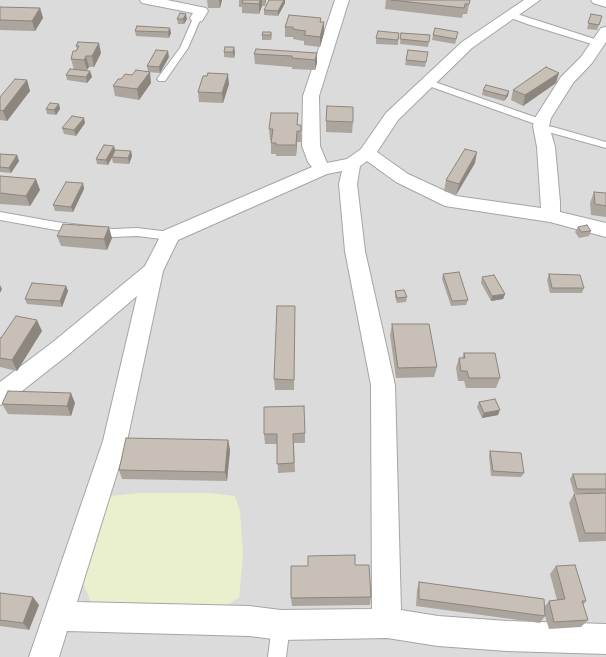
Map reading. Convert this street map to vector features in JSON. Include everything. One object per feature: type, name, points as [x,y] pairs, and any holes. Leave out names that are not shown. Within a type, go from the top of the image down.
[{"type":"street","points":[[147,0],[201,11],[197,18]]},
{"type":"street","points":[[323,169],[317,162],[311,146],[311,96],[342,0]]},
{"type":"street","points":[[387,623],[383,385],[355,251],[348,184],[360,158],[392,117],[467,45],[533,0]]},
{"type":"street","points":[[598,0],[606,3]]},
{"type":"street","points":[[550,216],[551,202],[546,147],[542,126],[567,80],[587,60],[602,39]]},
{"type":"street","points":[[44,657],[114,441],[153,271],[170,236],[323,169],[360,158],[452,202],[550,216],[606,230]]},
{"type":"street","points":[[0,395],[61,348],[153,271]]},
{"type":"street","points":[[57,616],[249,621],[282,625],[329,626],[387,623],[438,631],[507,636],[606,640]]},
{"type":"lane","points":[[511,14],[533,23],[602,39]]},
{"type":"lane","points":[[162,79],[184,48],[197,18]]},
{"type":"lane","points":[[429,82],[553,130],[606,145]]},
{"type":"lane","points":[[0,216],[113,233],[136,232],[170,236]]},
{"type":"lane","points":[[277,657],[282,625]]},
{"type":"shaded area","points":[[0,0],[606,0],[606,657],[0,657]]},
{"type":"green space","points":[[138,493],[208,493],[235,496],[240,511],[243,555],[239,598],[220,609],[146,607],[91,602],[83,583],[86,561],[97,522],[111,496]]},
{"type":"building","points":[[243,0],[260,0],[259,4],[242,3]]},
{"type":"building","points":[[269,0],[284,0],[278,11],[264,10]]},
{"type":"building","points":[[391,0],[470,0],[469,4],[465,4],[464,8]]},
{"type":"building","points":[[0,7],[40,8],[32,21],[0,20]]},
{"type":"building","points":[[180,13],[186,14],[183,19],[177,19]]},
{"type":"building","points":[[591,14],[602,16],[599,25],[588,23]]},
{"type":"building","points":[[289,15],[321,18],[320,22],[324,22],[320,37],[304,35],[306,31],[293,29],[293,27],[285,27]]},
{"type":"building","points":[[137,26],[170,28],[168,32],[135,31]]},
{"type":"building","points":[[435,28],[458,32],[456,39],[433,35]]},
{"type":"building","points":[[378,31],[399,33],[398,40],[376,38]]},
{"type":"building","points":[[263,32],[271,32],[271,35],[262,35]]},
{"type":"building","points":[[401,33],[430,35],[429,42],[400,39]]},
{"type":"building","points":[[78,42],[99,43],[92,56],[86,56],[84,60],[71,59],[73,51],[76,51],[79,46],[76,46]]},
{"type":"building","points":[[225,47],[234,47],[233,52],[224,52]]},
{"type":"building","points":[[256,49],[317,53],[315,60],[292,58],[292,56],[254,54]]},
{"type":"building","points":[[156,50],[168,51],[159,67],[147,66]]},
{"type":"building","points":[[408,50],[428,52],[426,62],[406,60]]},
{"type":"building","points":[[546,67],[559,73],[525,95],[513,90]]},
{"type":"building","points":[[70,69],[90,71],[86,77],[66,75]]},
{"type":"building","points":[[136,70],[150,72],[137,89],[113,86],[118,79],[121,79],[125,74],[132,75]]},
{"type":"building","points":[[208,73],[228,74],[222,93],[198,92],[203,76],[207,76]]},
{"type":"building","points":[[15,79],[27,80],[3,111],[0,110],[0,97]]},
{"type":"building","points":[[486,85],[509,91],[506,96],[483,90]]},
{"type":"building","points":[[50,103],[59,104],[54,110],[46,109]]},
{"type":"building","points":[[327,106],[353,107],[353,122],[326,121]]},
{"type":"building","points":[[271,113],[298,113],[297,125],[301,125],[301,131],[297,131],[296,145],[276,145],[276,143],[271,143],[273,129],[269,129]]},
{"type":"building","points":[[72,116],[84,118],[74,130],[62,128]]},
{"type":"building","points":[[104,145],[114,146],[106,160],[96,159]]},
{"type":"building","points":[[465,149],[477,152],[459,184],[446,180]]},
{"type":"building","points":[[115,150],[131,151],[128,158],[112,157]]},
{"type":"building","points":[[0,154],[17,155],[9,168],[0,167]]},
{"type":"building","points":[[0,176],[36,179],[26,196],[0,193]]},
{"type":"building","points":[[66,182],[83,183],[71,207],[53,205]]},
{"type":"building","points":[[594,192],[606,193],[606,206],[595,204]]},
{"type":"building","points":[[63,224],[109,227],[104,239],[57,236]]},
{"type":"building","points":[[587,225],[591,231],[581,232],[578,227]]},
{"type":"building","points":[[459,272],[468,300],[452,301],[443,274]]},
{"type":"building","points":[[549,274],[580,275],[584,288],[552,288]]},
{"type":"building","points":[[494,275],[505,294],[492,296],[482,277]]},
{"type":"building","points":[[32,283],[66,286],[60,301],[25,299]]},
{"type":"building","points":[[404,290],[407,297],[397,298],[395,291]]},
{"type":"building","points":[[277,306],[295,306],[294,380],[274,379]]},
{"type":"building","points":[[16,316],[37,320],[12,360],[0,358],[0,338]]},
{"type":"building","points":[[392,324],[429,324],[437,367],[398,368]]},
{"type":"building","points":[[464,353],[495,353],[500,378],[469,378],[467,371],[461,371],[459,358],[465,358]]},
{"type":"building","points":[[8,391],[71,393],[67,406],[2,404]]},
{"type":"building","points":[[495,399],[500,410],[484,413],[479,402]]},
{"type":"building","points":[[304,406],[305,433],[293,434],[294,463],[277,464],[277,434],[264,434],[264,407]]},
{"type":"building","points":[[126,438],[228,440],[225,472],[119,470]]},
{"type":"building","points":[[490,451],[521,453],[524,473],[493,471]]},
{"type":"building","points":[[573,474],[606,474],[606,489],[577,489]]},
{"type":"building","points":[[606,493],[606,533],[585,533],[574,494]]},
{"type":"building","points":[[355,555],[355,565],[369,565],[371,597],[291,598],[291,566],[308,566],[308,556]]},
{"type":"building","points":[[575,565],[586,601],[582,601],[588,620],[554,622],[549,601],[565,599],[556,566]]},
{"type":"building","points":[[419,582],[544,599],[545,616],[419,599]]},
{"type":"building","points":[[0,593],[33,597],[23,623],[0,620]]}]
